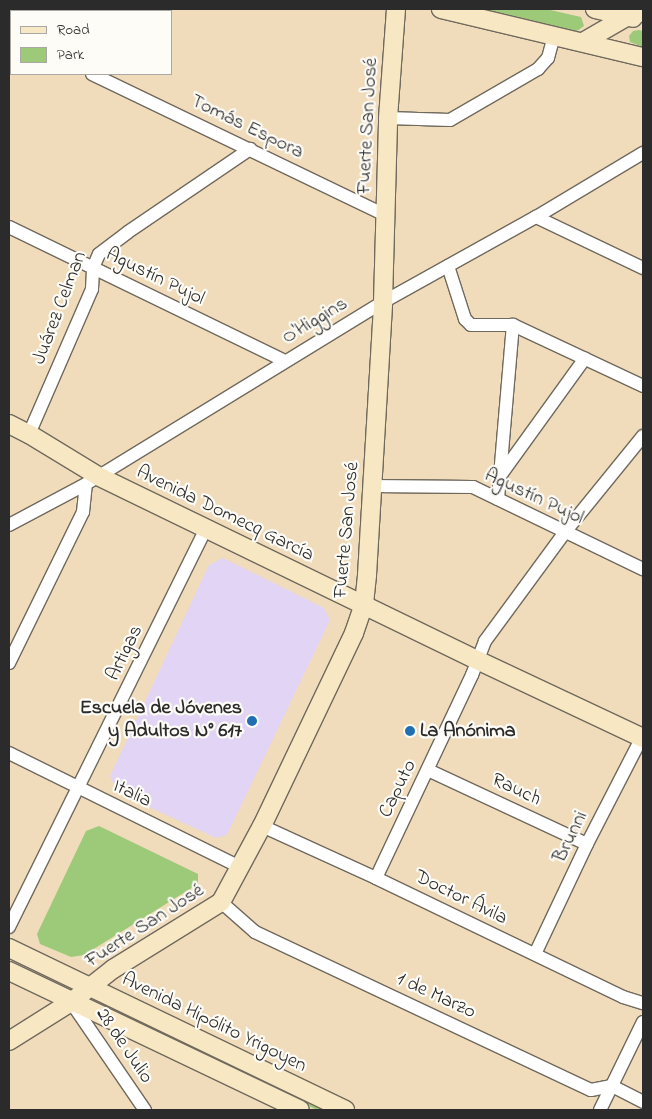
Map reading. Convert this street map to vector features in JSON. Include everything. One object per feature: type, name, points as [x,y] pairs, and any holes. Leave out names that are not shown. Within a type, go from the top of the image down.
[{"type":"main road","name":"Fuerte San José","points":[[9,1041],[71,1002],[113,969],[221,902],[262,826],[354,634],[364,604],[372,486],[383,302],[388,118],[396,9]]},
{"type":"main road","points":[[440,9],[643,57]]},
{"type":"main road","points":[[595,9],[637,14]]},
{"type":"main road","points":[[583,42],[637,14]]},
{"type":"main road","name":"Avenida Domecq García","points":[[9,424],[29,434],[92,480],[206,529],[643,738]]},
{"type":"main road","name":"Avenida Hipólito Yrigoyen","points":[[9,948],[346,1110]]},
{"type":"main road","name":"Avenida Hipólito Yrigoyen","points":[[9,971],[300,1110]]},
{"type":"street","points":[[388,118],[450,120],[538,69],[548,58],[554,36]]},
{"type":"street","name":"Tomás Espora","points":[[94,75],[385,215]]},
{"type":"street","name":"Juárez Celman","points":[[29,434],[92,288],[93,268],[99,254],[128,232],[250,149]]},
{"type":"street","name":"O'Higgins","points":[[9,525],[92,480],[383,302],[536,217],[643,153]]},
{"type":"street","points":[[536,217],[643,268]]},
{"type":"street","name":"Agustín Pujol","points":[[9,227],[286,361]]},
{"type":"street","points":[[448,266],[465,319],[471,325],[513,325],[643,386]]},
{"type":"street","points":[[498,499],[513,325]]},
{"type":"street","points":[[500,476],[586,358]]},
{"type":"street","name":"Caputo","points":[[376,878],[428,770],[485,641],[565,532],[643,436]]},
{"type":"street","points":[[9,663],[83,512],[92,480]]},
{"type":"street","name":"Agustín Pujol","points":[[372,486],[473,487],[643,568]]},
{"type":"street","name":"Artigas","points":[[9,927],[79,789],[206,529]]},
{"type":"street","name":"Brunni","points":[[535,954],[588,844],[643,738]]},
{"type":"street","name":"Italia","points":[[9,753],[240,867]]},
{"type":"street","name":"Rauch","points":[[428,770],[588,844]]},
{"type":"street","name":"Doctor Ávila","points":[[262,826],[376,878],[623,998],[643,1003]]},
{"type":"street","name":"1 de Marzo","points":[[221,902],[255,932],[282,945],[592,1090],[612,1086]]},
{"type":"street","name":"28 de Julio","points":[[71,1002],[145,1110]]},
{"type":"street","points":[[600,1110],[643,1022]]},
{"type":"street","points":[[612,1086],[643,1102]]},
{"type":"shaded area","points":[[223,558],[324,608],[330,620],[227,835],[216,838],[117,792],[110,776],[209,565]]},
{"type":"green space","points":[[485,9],[546,9],[581,17],[584,26],[577,31]]},
{"type":"green space","points":[[633,31],[643,31],[643,47],[630,42],[629,36]]},
{"type":"green space","points":[[99,826],[198,874],[198,884],[84,955],[71,957],[40,944],[37,934],[86,831]]},
{"type":"green space","points":[[127,1013],[326,1110],[317,1110],[125,1017]]},
{"type":"place","name":"Escuela de Jóvenes y Adultos N° 617","points":[[252,721]]},
{"type":"place","name":"La Anónima","points":[[410,731]]}]
